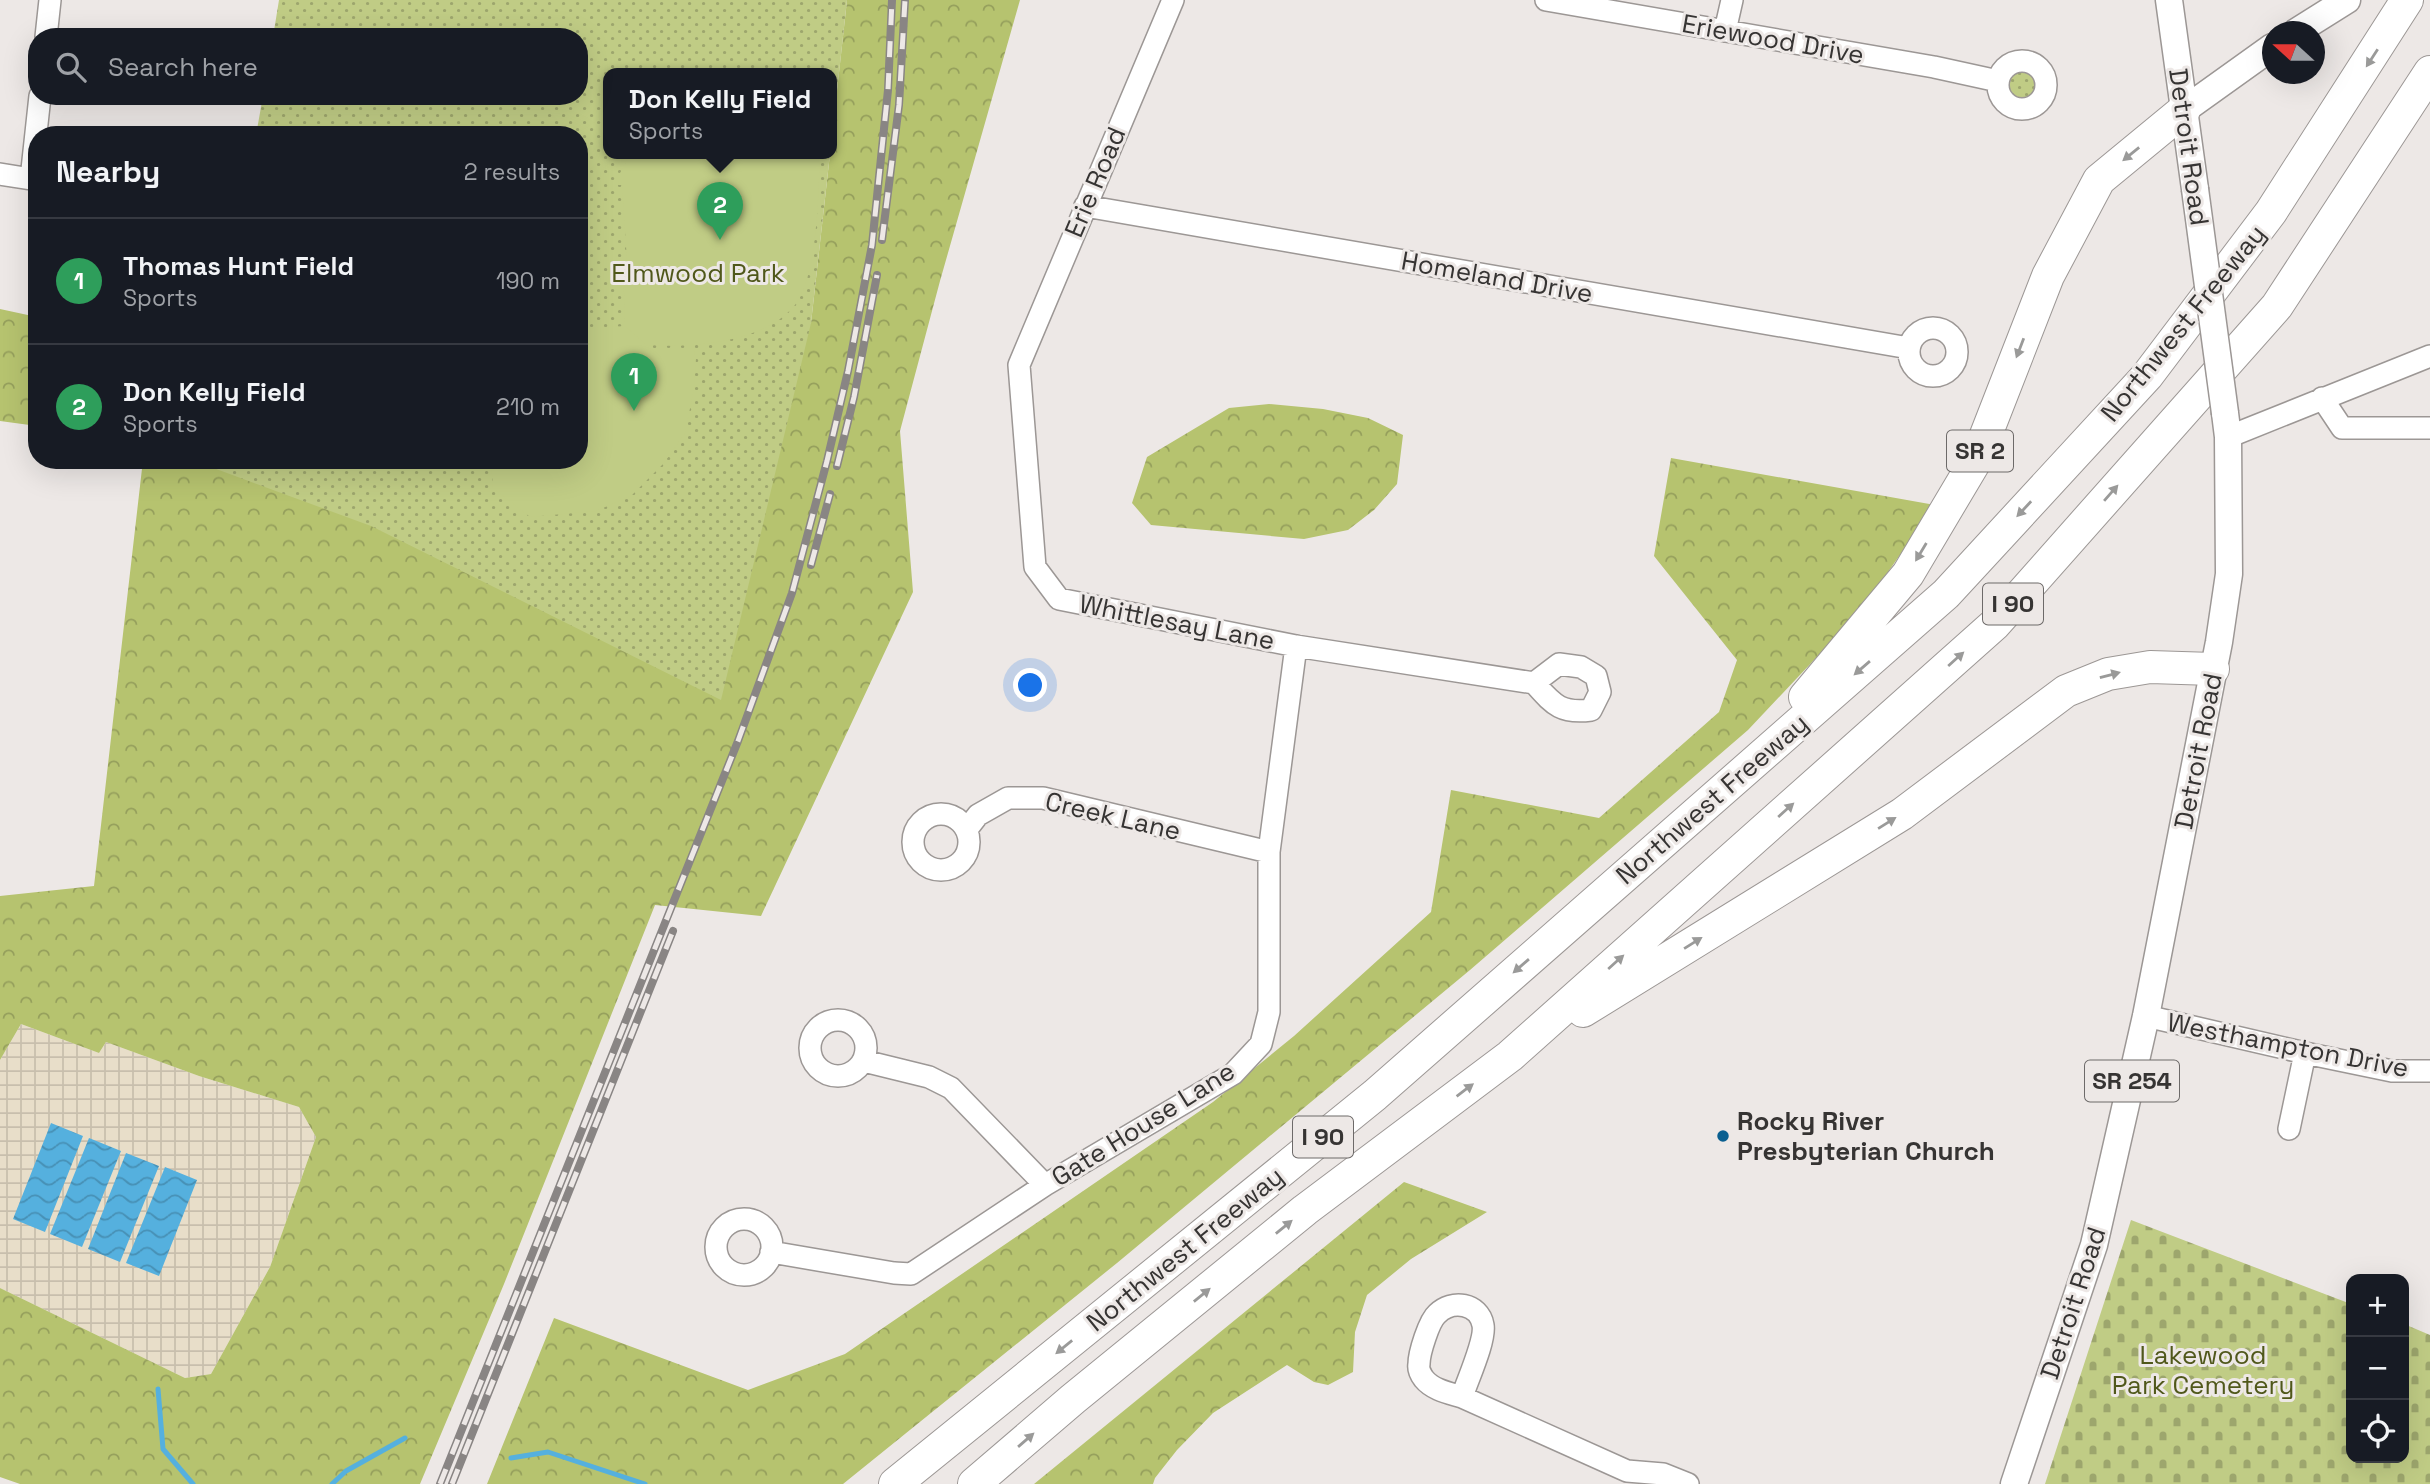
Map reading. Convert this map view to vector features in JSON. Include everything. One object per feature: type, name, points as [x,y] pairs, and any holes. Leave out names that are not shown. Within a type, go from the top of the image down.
[{"type":"highway","name":"Northwest Freeway","points":[[895,1484],[1375,1095],[1946,594],[2147,376],[2271,212],[2407,0]]},
{"type":"highway","name":"Northwest Freeway","points":[[974,1484],[1274,1235],[1510,1056],[1995,624],[2277,306],[2430,72]]},
{"type":"highway","name":"SR 2","points":[[1738,776],[1908,575],[1977,458],[2048,276],[2099,180],[2184,110]]},
{"type":"highway","points":[[1510,1056],[1902,814],[2066,691],[2108,674],[2150,667],[2214,669]]},
{"type":"main road","name":"Detroit Road","points":[[2014,1484],[2094,1245],[2146,1016],[2214,669],[2229,574],[2227,425],[2169,0]]},
{"type":"main road","points":[[2314,21],[2347,0]]},
{"type":"main road","points":[[2184,110],[2262,55]]},
{"type":"street","points":[[47,28],[50,0]]},
{"type":"street","name":"Erie Road","points":[[1019,365],[1173,0]]},
{"type":"street","name":"Eriewood Drive","points":[[1546,0],[1934,67],[1998,81]]},
{"type":"street","points":[[1725,31],[1732,0]]},
{"type":"street","points":[[37,126],[39,105]]},
{"type":"street","points":[[0,174],[28,179]]},
{"type":"street","name":"Homeland Drive","points":[[1085,206],[1909,348]]},
{"type":"street","points":[[2227,425],[2322,398],[2430,356]]},
{"type":"street","name":"Whittlesay Lane","points":[[1019,365],[1035,567],[1059,598],[1296,646],[1534,683]]},
{"type":"street","points":[[2322,398],[2342,428],[2430,428]]},
{"type":"street","name":"Gate House Lane","points":[[771,1252],[911,1274],[1045,1185],[1233,1074],[1261,1044],[1269,1012],[1269,852],[1296,646]]},
{"type":"street","name":"Creek Lane","points":[[967,829],[978,815],[1008,799],[1043,798],[1269,852]]},
{"type":"street","name":"Westhampton Drive","points":[[2146,1016],[2305,1054],[2392,1071],[2428,1069]]},
{"type":"street","points":[[2289,1129],[2305,1054]]},
{"type":"street","points":[[864,1061],[929,1077],[951,1088],[1045,1185]]},
{"type":"street","points":[[1462,1397],[1627,1471],[1663,1474],[1688,1484]]},
{"type":"shaded area","points":[[21,1024],[99,1053],[106,1042],[199,1076],[299,1107],[316,1137],[270,1267],[211,1374],[185,1378],[0,1288],[0,1060]]},
{"type":"green space","name":"Elmwood Park","points":[[279,0],[847,0],[837,91],[837,68],[603,68],[603,159],[829,159],[811,323],[721,700],[371,526],[216,469],[588,469],[588,126],[258,126],[261,105],[588,105],[588,28],[274,28]]},
{"type":"green space","points":[[847,0],[1020,0],[900,431],[913,592],[761,916],[655,905],[504,1284],[420,1484],[20,1484],[0,1477],[0,1288],[185,1378],[211,1374],[270,1267],[316,1137],[299,1107],[199,1076],[106,1042],[99,1053],[21,1024],[0,1060],[0,896],[94,886],[142,469],[470,469],[502,521],[583,469],[588,469],[588,466],[811,323],[829,159],[837,159],[837,91]]},
{"type":"green space","points":[[2021,71],[2031,75],[2035,85],[2031,95],[2021,99],[2011,95],[2007,85],[2011,75]]},
{"type":"green space","points":[[627,159],[820,159],[812,255],[803,292],[795,305],[782,318],[747,335],[706,344],[648,345],[625,322],[623,262],[627,261],[619,175]]},
{"type":"green space","points":[[0,309],[28,315],[28,425],[0,421]]},
{"type":"green space","points":[[625,326],[650,348],[693,348],[696,358],[694,389],[685,433],[664,463],[631,496],[596,511],[530,517],[493,488],[492,469],[588,469],[588,328]]},
{"type":"green space","points":[[1269,404],[1323,409],[1368,418],[1403,435],[1397,484],[1374,510],[1348,530],[1304,539],[1151,525],[1132,503],[1147,457],[1229,408]]},
{"type":"green space","points":[[1671,458],[1935,505],[1862,609],[1748,730],[1470,970],[1117,1263],[843,1484],[487,1484],[554,1318],[748,1390],[845,1354],[1213,1102],[1294,1036],[1431,912],[1451,790],[1599,818],[1719,712],[1737,660],[1654,556]]},
{"type":"green space","points":[[1404,1182],[1487,1212],[1411,1259],[1367,1295],[1355,1332],[1353,1372],[1328,1385],[1314,1382],[1287,1365],[1213,1413],[1177,1450],[1153,1484],[1034,1484]]},
{"type":"green space","name":"Lakewood Park Cemetery","points":[[2131,1220],[2346,1302],[2346,1463],[2409,1463],[2409,1326],[2430,1335],[2430,1484],[2045,1484]]},
{"type":"water","points":[[51,1123],[83,1136],[45,1232],[13,1219]]},
{"type":"water","points":[[89,1138],[121,1151],[82,1247],[50,1234]]},
{"type":"water","points":[[126,1153],[159,1166],[120,1262],[88,1249]]},
{"type":"water","points":[[165,1167],[197,1180],[159,1276],[126,1263]]},
{"type":"waterway","points":[[158,1389],[163,1449],[193,1484]]},
{"type":"waterway","points":[[332,1484],[346,1471],[405,1438]]},
{"type":"waterway","points":[[511,1458],[548,1452],[645,1484]]},
{"type":"railway","points":[[440,1484],[738,741],[792,593],[848,371],[872,245],[888,90],[892,0]]},
{"type":"railway","points":[[882,240],[899,105],[905,0]]},
{"type":"railway","points":[[837,466],[854,397],[877,275]]},
{"type":"railway","points":[[811,565],[830,494]]},
{"type":"railway","points":[[452,1484],[673,931]]},
{"type":"place","name":"Don Kelly Field","points":[[720,240]]},
{"type":"place","name":"Thomas Hunt Field","points":[[634,411]]},
{"type":"place","name":"Rocky River Presbyterian Church","points":[[1723,1136]]}]
